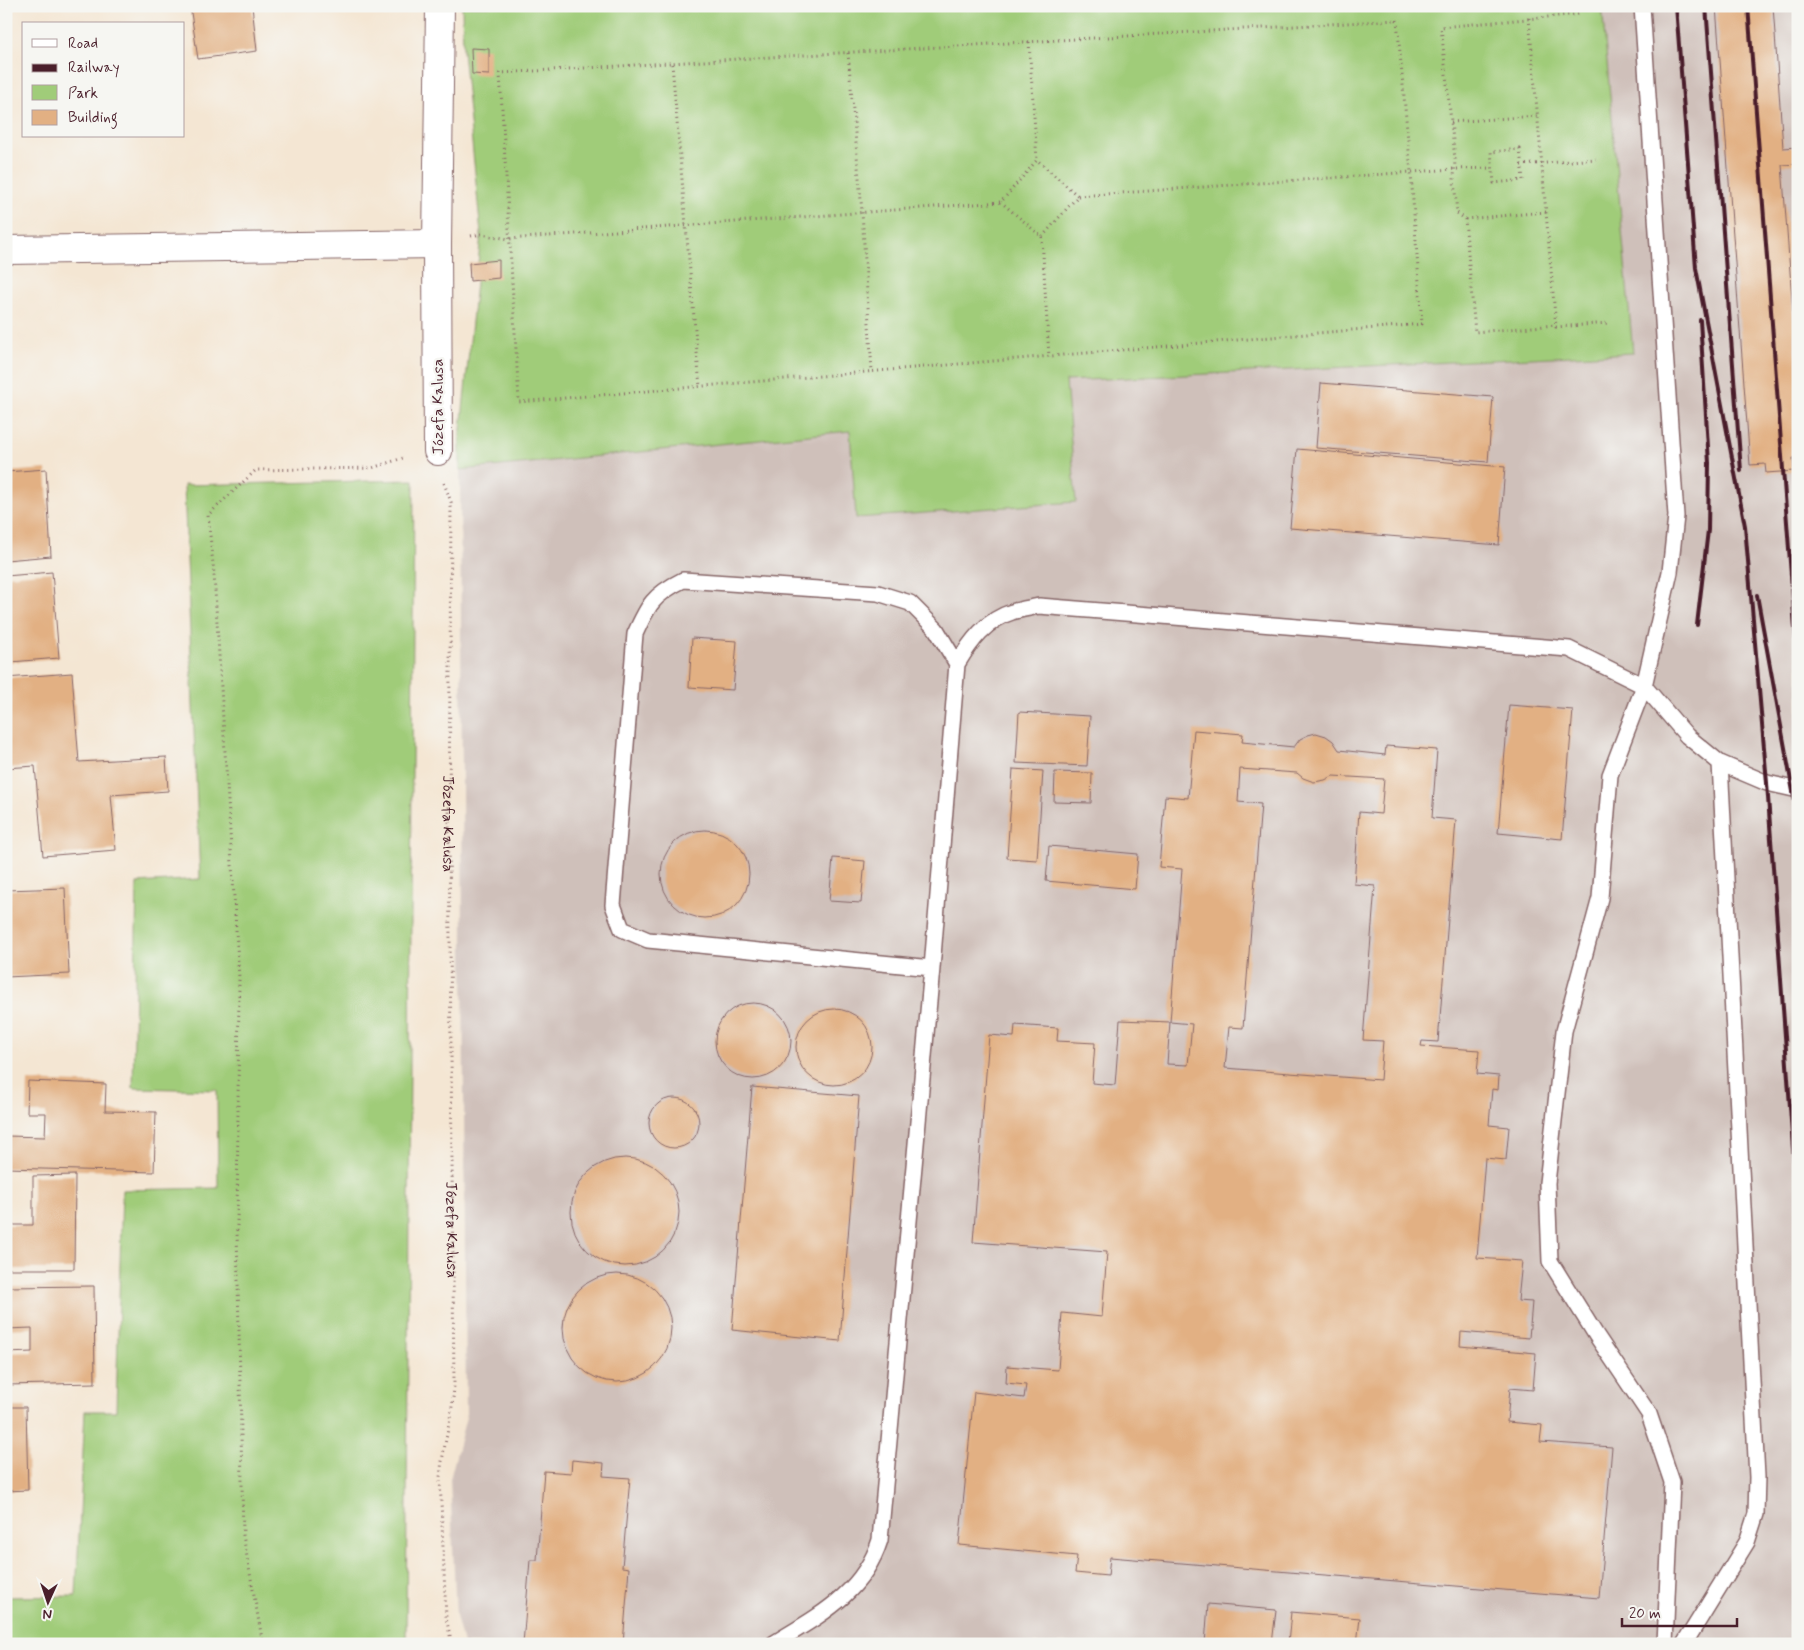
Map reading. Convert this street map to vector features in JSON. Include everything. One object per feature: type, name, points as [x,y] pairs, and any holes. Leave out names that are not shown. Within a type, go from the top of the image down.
[{"type":"street","name":"Józefa Kalusa","points":[[438,451],[437,244],[440,6]]},
{"type":"street","points":[[6,250],[437,244]]},
{"type":"lane","points":[[1642,6],[1676,516],[1670,572],[1644,686],[1610,775],[1600,898],[1564,1031],[1547,1184],[1550,1261],[1596,1335],[1649,1414],[1672,1482],[1665,1644]]},
{"type":"lane","points":[[932,968],[648,940],[622,929],[613,905],[635,634],[646,609],[664,590],[683,580],[878,593],[910,603],[936,629],[957,664]]},
{"type":"lane","points":[[773,1644],[809,1622],[844,1596],[871,1563],[880,1540],[932,968],[957,664],[971,641],[986,626],[1011,612],[1039,606],[1569,649],[1644,686],[1687,736],[1720,763],[1767,783],[1798,790]]},
{"type":"lane","points":[[1684,1644],[1748,1542],[1756,1514],[1757,1477],[1720,763]]},
{"type":"path","points":[[1546,212],[1465,219],[1457,213],[1455,158],[1441,27],[1580,14]]},
{"type":"path","points":[[1529,18],[1556,325]]},
{"type":"path","points":[[1397,20],[1422,324],[519,402],[500,73],[1029,42],[1397,20]]},
{"type":"path","points":[[1001,202],[1037,160],[1029,42]]},
{"type":"path","points":[[848,53],[862,212],[872,372]]},
{"type":"path","points":[[672,63],[700,387]]},
{"type":"path","points":[[1451,122],[1537,116]]},
{"type":"path","points":[[1520,149],[1523,180],[1494,183],[1492,168],[1491,152],[1520,149]]},
{"type":"path","points":[[1521,165],[1596,159]]},
{"type":"path","points":[[1037,160],[1078,196]]},
{"type":"path","points":[[1049,357],[1042,237],[1078,196],[1454,169],[1492,168]]},
{"type":"path","points":[[437,244],[481,234],[509,239],[1001,202],[1042,237]]},
{"type":"path","points":[[1465,219],[1476,332],[1556,325],[1556,327],[1609,323]]},
{"type":"path","points":[[263,1644],[242,1535],[237,1228],[239,978],[214,574],[208,515],[256,470],[372,468],[428,450],[438,451]]},
{"type":"path","name":"Józefa Kalusa","points":[[438,451],[437,462],[451,502],[449,830],[454,1403],[440,1477],[446,1618],[452,1644]]},
{"type":"shaded area","points":[[1602,6],[1798,6],[1798,1644],[463,1644],[456,1616],[450,1479],[466,1417],[460,470],[850,431],[1076,502],[1065,381],[1632,353]]},
{"type":"green space","points":[[462,6],[1602,6],[1633,353],[1066,381],[1076,502],[856,518],[850,431],[460,470],[460,439],[481,234],[463,51]]},
{"type":"green space","points":[[414,480],[406,1644],[6,1644],[6,1597],[76,1596],[85,1411],[116,1411],[122,1190],[218,1188],[217,1090],[133,1088],[137,883],[200,879],[184,485]]},
{"type":"building","points":[[190,6],[252,6],[257,51],[198,59]]},
{"type":"building","points":[[1716,6],[1773,6],[1783,148],[1798,147],[1798,164],[1782,165],[1798,379],[1798,458],[1793,458],[1794,471],[1766,473],[1765,464],[1750,465]]},
{"type":"building","points":[[471,48],[489,49],[489,75],[472,74]]},
{"type":"building","points":[[499,260],[499,278],[470,281],[469,263]]},
{"type":"building","points":[[1321,383],[1493,397],[1488,462],[1316,448]]},
{"type":"building","points":[[1297,449],[1505,467],[1499,545],[1290,528]]},
{"type":"building","points":[[46,469],[51,556],[6,560],[6,472]]},
{"type":"building","points":[[52,572],[59,658],[11,662],[6,576]]},
{"type":"building","points":[[692,638],[737,641],[733,690],[689,687]]},
{"type":"building","points":[[72,673],[79,762],[166,757],[168,791],[111,795],[116,850],[43,856],[35,766],[6,768],[6,678]]},
{"type":"building","points":[[1509,705],[1573,710],[1562,839],[1498,833]]},
{"type":"building","points":[[1019,712],[1090,716],[1087,766],[1016,763]]},
{"type":"building","points":[[1194,730],[1243,734],[1242,742],[1294,747],[1300,739],[1316,733],[1326,736],[1333,741],[1339,750],[1385,755],[1386,746],[1437,750],[1432,818],[1456,820],[1438,1042],[1422,1041],[1421,1046],[1479,1050],[1477,1074],[1499,1076],[1498,1090],[1492,1089],[1489,1125],[1509,1127],[1506,1160],[1485,1158],[1477,1258],[1522,1261],[1518,1301],[1532,1302],[1529,1338],[1461,1332],[1460,1346],[1536,1353],[1533,1390],[1510,1388],[1507,1422],[1542,1425],[1540,1442],[1612,1447],[1599,1598],[1110,1557],[1108,1576],[1075,1573],[1077,1556],[959,1545],[974,1392],[1024,1398],[1026,1385],[1006,1383],[1007,1366],[1058,1370],[1062,1313],[1102,1317],[1107,1252],[973,1242],[989,1035],[1014,1037],[1015,1025],[1058,1028],[1057,1041],[1095,1043],[1092,1083],[1115,1085],[1120,1020],[1170,1022],[1182,869],[1159,867],[1165,796],[1188,798]],"holes":[[[1240,769],[1297,773],[1303,778],[1314,782],[1333,776],[1384,779],[1381,814],[1359,812],[1354,884],[1375,886],[1363,1040],[1383,1041],[1380,1080],[1225,1068],[1229,1027],[1243,1028],[1261,804],[1238,802]],[[1170,1022],[1192,1024],[1188,1065],[1167,1064]]]},
{"type":"building","points":[[1013,769],[1043,771],[1037,860],[1007,858]]},
{"type":"building","points":[[1055,772],[1092,773],[1091,803],[1054,802]]},
{"type":"building","points":[[705,830],[722,833],[736,843],[746,857],[749,874],[746,891],[736,905],[722,915],[705,918],[688,915],[674,905],[664,891],[661,874],[664,857],[674,843],[688,833]]},
{"type":"building","points":[[1049,846],[1138,854],[1135,889],[1046,881]]},
{"type":"building","points":[[833,858],[865,861],[861,903],[829,901]]},
{"type":"building","points":[[65,888],[69,974],[6,977],[6,890]]},
{"type":"building","points":[[753,1003],[768,1006],[780,1014],[788,1026],[791,1041],[788,1056],[780,1068],[768,1076],[753,1079],[738,1076],[726,1068],[718,1056],[715,1041],[718,1026],[726,1014],[738,1006]]},
{"type":"building","points":[[834,1009],[849,1012],[861,1020],[869,1032],[872,1047],[869,1062],[861,1074],[849,1082],[834,1085],[819,1082],[807,1074],[799,1062],[796,1047],[799,1032],[807,1020],[819,1012]]},
{"type":"building","points":[[28,1081],[106,1084],[105,1111],[156,1112],[154,1172],[6,1168],[6,1136],[45,1137],[46,1113],[27,1113]]},
{"type":"building","points":[[752,1087],[859,1096],[840,1341],[732,1330]]},
{"type":"building","points":[[674,1098],[683,1100],[694,1109],[699,1123],[697,1132],[688,1143],[674,1148],[665,1146],[654,1137],[649,1123],[651,1114],[660,1103]]},
{"type":"building","points":[[625,1158],[646,1162],[663,1174],[675,1191],[679,1212],[675,1233],[663,1250],[646,1262],[625,1266],[604,1262],[587,1250],[575,1233],[571,1212],[575,1191],[587,1174],[604,1162]]},
{"type":"building","points":[[75,1175],[74,1269],[6,1269],[6,1225],[33,1225],[33,1176]]},
{"type":"building","points":[[617,1274],[638,1278],[655,1290],[667,1307],[671,1328],[667,1349],[655,1366],[638,1378],[617,1382],[596,1378],[579,1366],[567,1349],[563,1328],[567,1307],[579,1290],[596,1278]]},
{"type":"building","points":[[94,1286],[95,1383],[6,1385],[6,1353],[32,1352],[32,1328],[6,1329],[6,1287]]},
{"type":"building","points":[[6,1407],[26,1407],[28,1490],[6,1491]]},
{"type":"building","points":[[572,1460],[604,1463],[603,1476],[630,1478],[622,1567],[629,1568],[623,1644],[523,1644],[530,1560],[537,1560],[544,1471],[571,1473]]},
{"type":"building","points":[[1208,1604],[1276,1610],[1272,1644],[1205,1644]]},
{"type":"building","points":[[1291,1612],[1360,1618],[1357,1644],[1288,1644]]},
{"type":"railway","points":[[1676,6],[1696,268],[1745,526],[1767,783],[1798,1219]]},
{"type":"railway","points":[[1706,6],[1741,471]]},
{"type":"railway","points":[[1748,6],[1798,668]]},
{"type":"railway","points":[[1697,625],[1708,530],[1709,463],[1700,320]]},
{"type":"railway","points":[[1757,595],[1798,819]]}]
